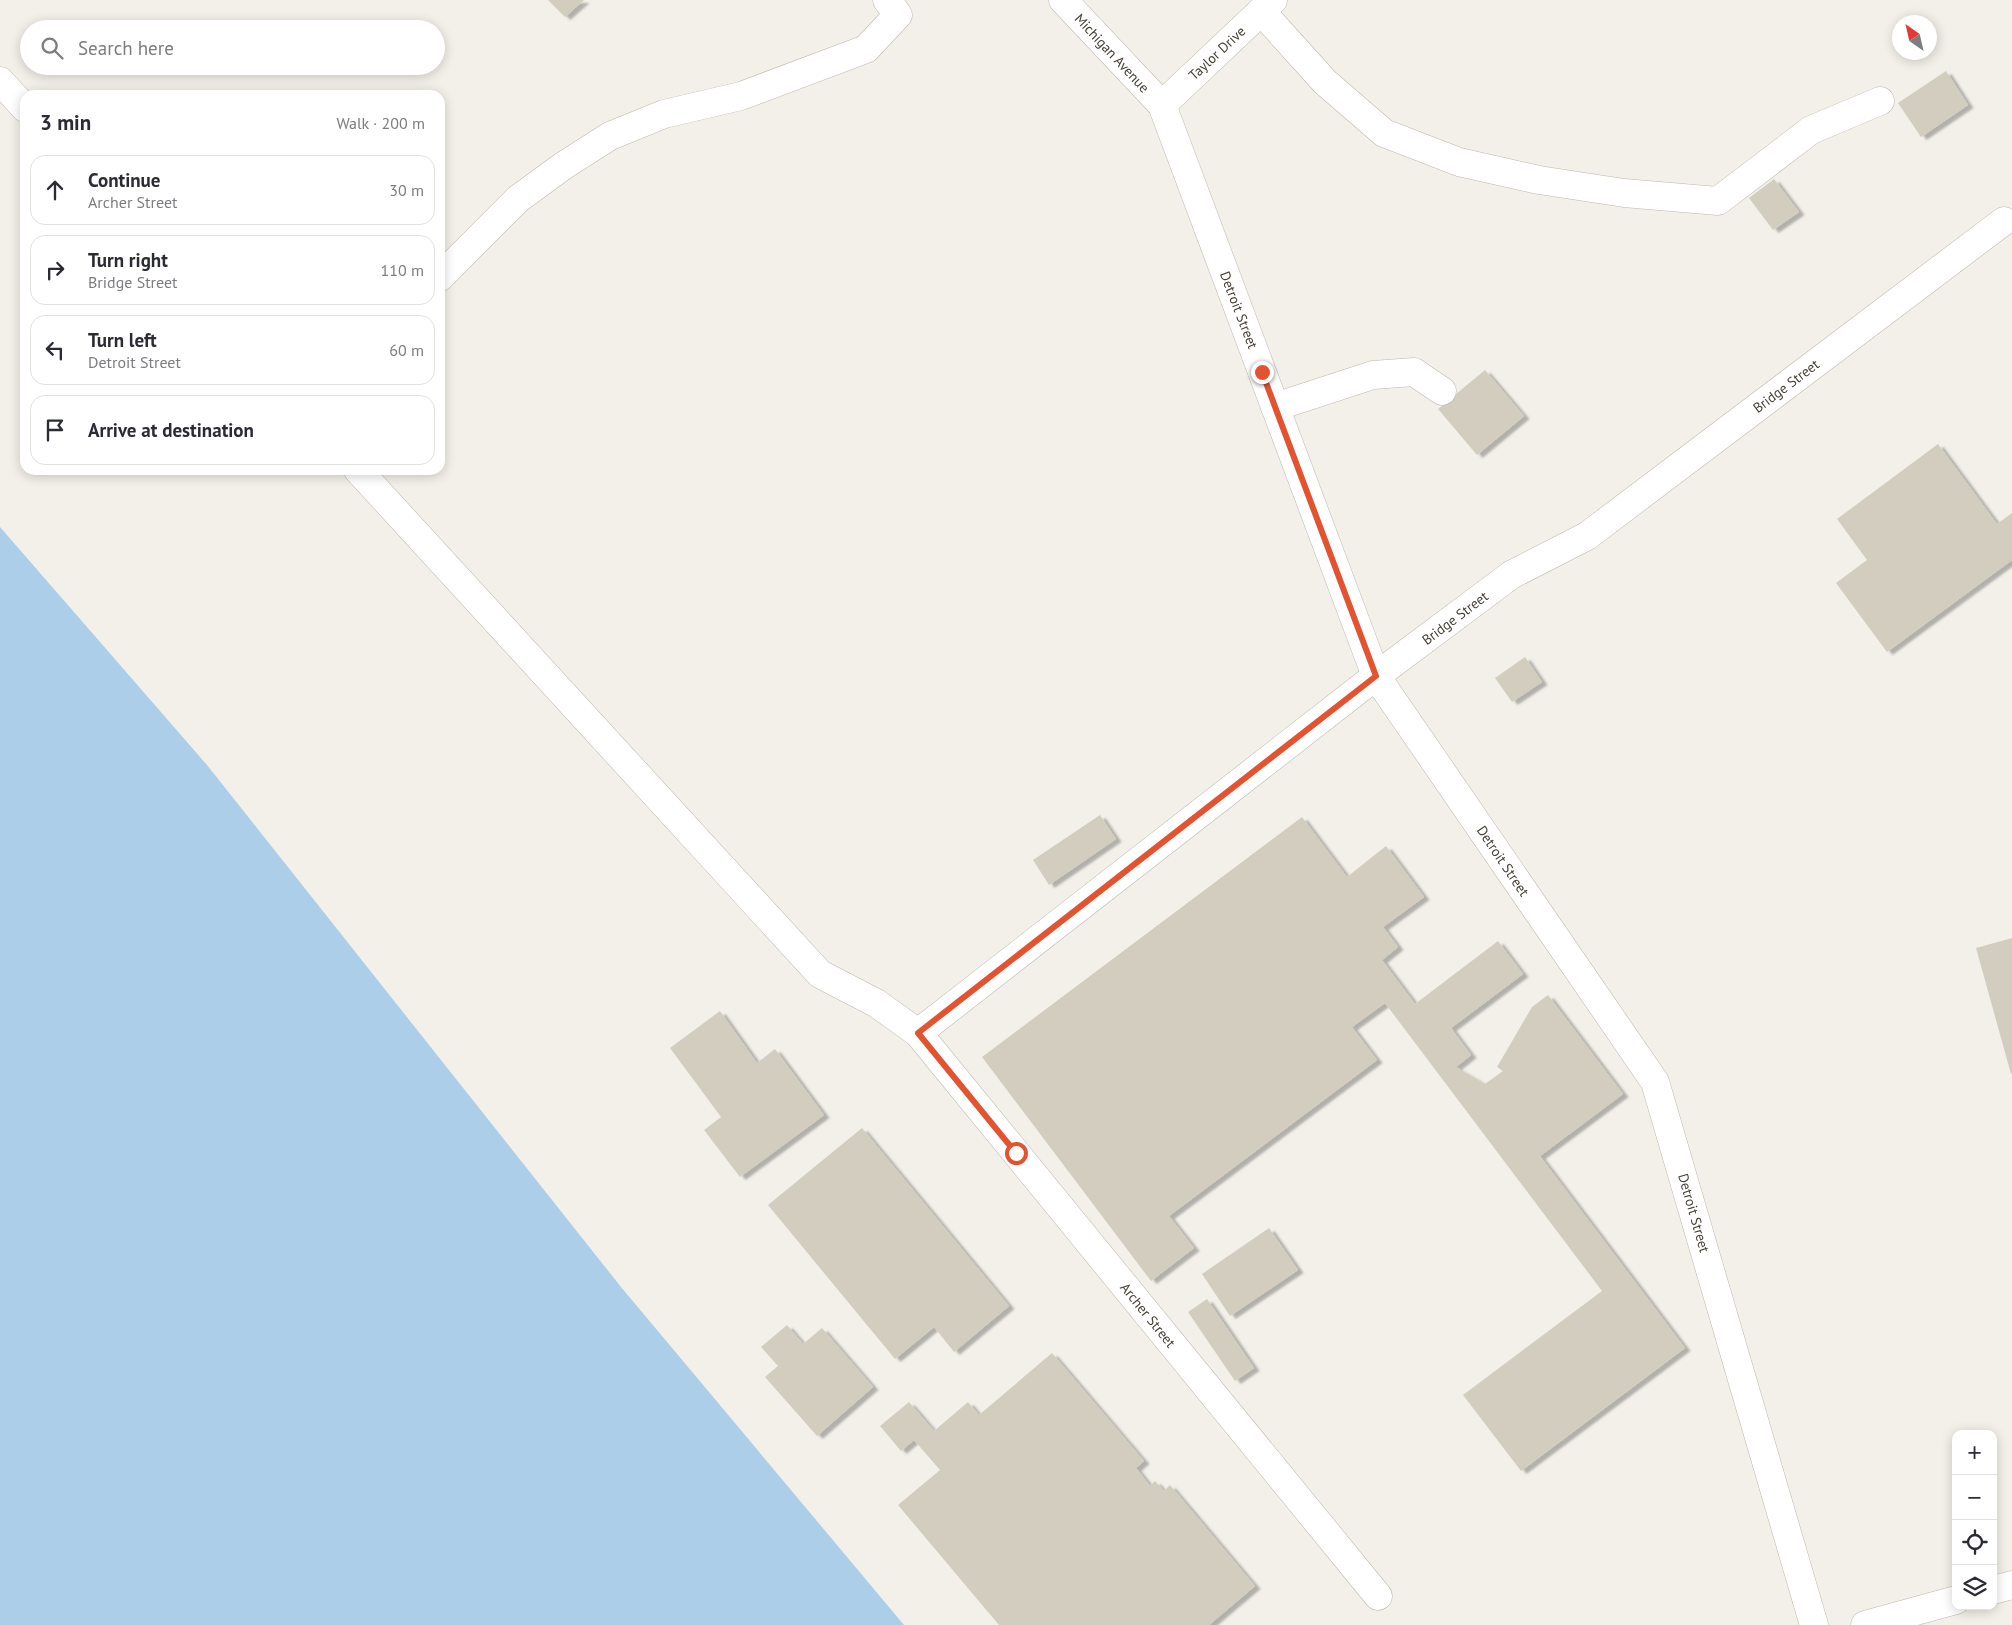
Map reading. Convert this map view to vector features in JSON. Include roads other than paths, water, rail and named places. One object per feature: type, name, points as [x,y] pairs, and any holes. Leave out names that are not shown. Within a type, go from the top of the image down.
[{"type":"street","points":[[445,272],[518,199],[563,166],[610,136],[664,114],[741,96],[866,50],[898,15],[887,0]]},
{"type":"street","name":"Michigan Avenue","points":[[1063,0],[1162,105]]},
{"type":"street","points":[[1267,6],[1325,82],[1384,133],[1459,162],[1539,180],[1624,193],[1718,201],[1811,130],[1880,101]]},
{"type":"street","name":"Taylor Drive","points":[[1162,105],[1267,6]]},
{"type":"street","points":[[0,81],[20,103]]},
{"type":"street","name":"Detroit Street","points":[[1162,105],[1376,676],[1655,1082],[1814,1625]]},
{"type":"street","name":"Bridge Street","points":[[918,1033],[1376,676],[1511,575],[1587,536],[2004,221]]},
{"type":"street","points":[[1275,407],[1374,375],[1414,372],[1442,391]]},
{"type":"street","name":"Archer Street","points":[[363,475],[820,974],[876,1003],[918,1033],[1378,1596]]},
{"type":"street","points":[[1997,1589],[2012,1585]]},
{"type":"street","points":[[1865,1625],[1952,1601]]},
{"type":"water","points":[[0,527],[207,765],[621,1287],[904,1625],[0,1625]]}]
